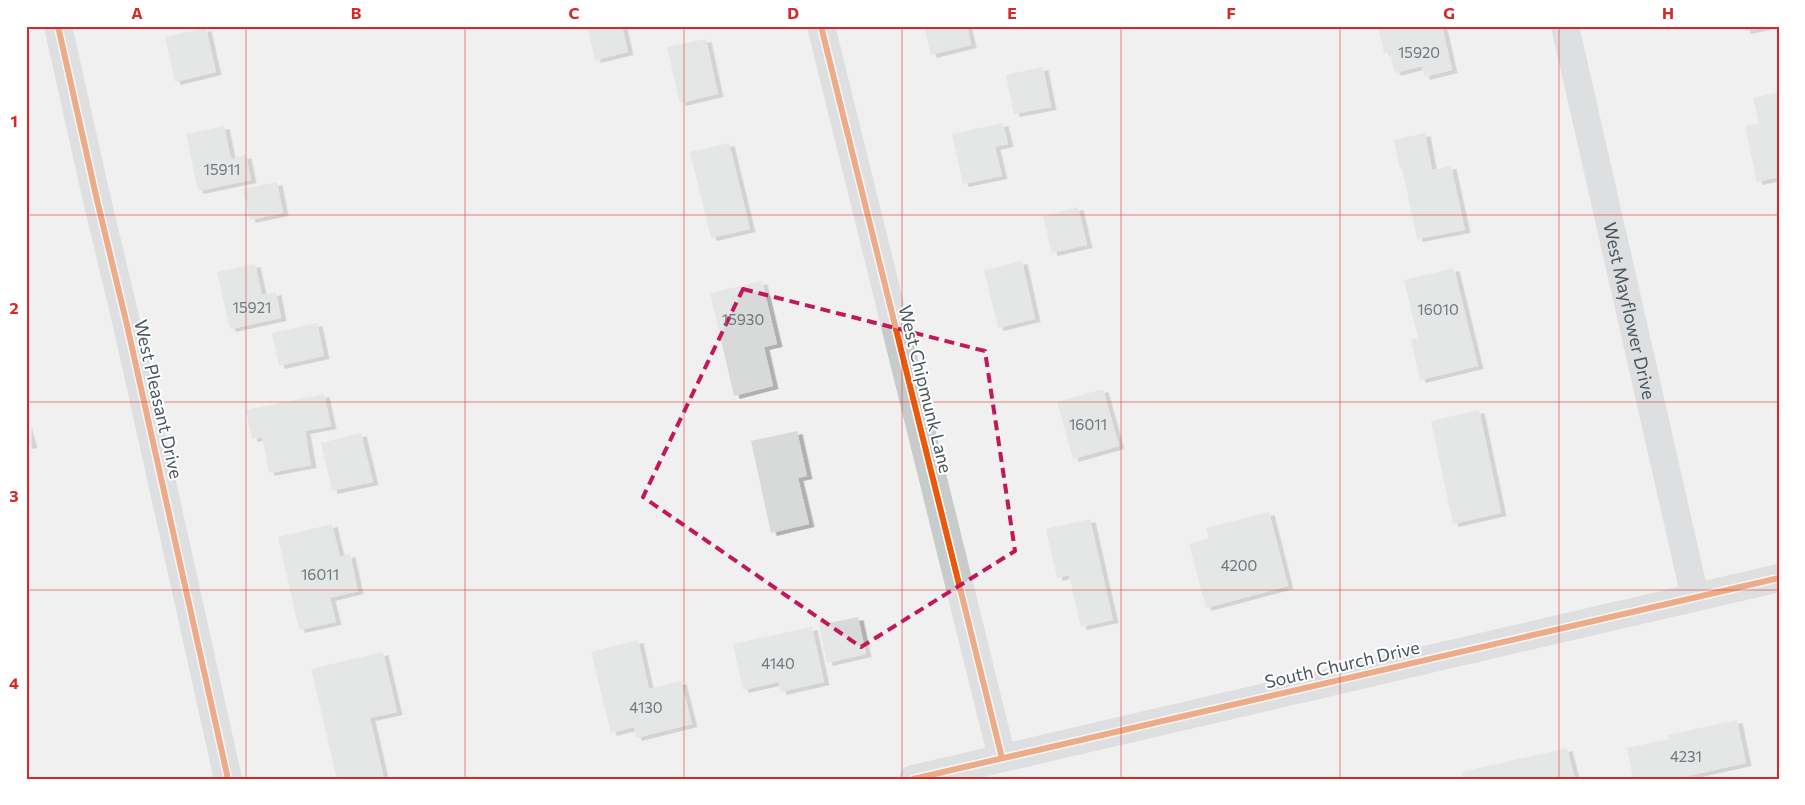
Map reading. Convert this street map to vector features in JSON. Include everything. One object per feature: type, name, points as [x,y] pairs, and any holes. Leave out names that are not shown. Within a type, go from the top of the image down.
[{"type":"street","name":"West Pleasant Drive","points":[[58,26],[228,779]]},
{"type":"street","name":"West Chipmunk Lane","points":[[821,26],[1002,758]]},
{"type":"street","name":"West Mayflower Drive","points":[[1565,26],[1695,597]]},
{"type":"street","name":"South Church Drive","points":[[913,779],[1779,578]]},
{"type":"highlighted area","points":[[743,289],[985,351],[1015,551],[861,647],[643,497]]},
{"type":"building","points":[[599,26],[622,26],[628,52],[595,60],[588,29]]},
{"type":"building","points":[[924,26],[967,26],[971,45],[931,55]]},
{"type":"building","points":[[1378,26],[1442,26],[1452,70],[1424,77],[1422,66],[1395,73],[1390,52],[1384,53]]},
{"type":"building","points":[[1744,26],[1765,26],[1765,27],[1745,31]]},
{"type":"building","points":[[206,28],[216,72],[175,82],[165,37]]},
{"type":"building","points":[[706,39],[718,94],[680,103],[667,47]]},
{"type":"building","points":[[1043,67],[1051,107],[1014,114],[1006,75]]},
{"type":"building","points":[[1779,92],[1779,177],[1757,182],[1745,126],[1759,123],[1753,98]]},
{"type":"building","points":[[1003,123],[1008,144],[995,147],[1002,176],[963,184],[952,134]]},
{"type":"building","points":[[224,126],[231,159],[246,155],[251,180],[198,191],[186,134]]},
{"type":"building","points":[[1425,133],[1432,170],[1451,166],[1465,230],[1417,239],[1394,140]]},
{"type":"building","points":[[729,143],[750,229],[711,238],[690,152]]},
{"type":"building","points":[[277,182],[283,213],[250,220],[243,189]]},
{"type":"building","points":[[1078,207],[1087,245],[1052,253],[1043,216]]},
{"type":"building","points":[[1022,261],[1035,319],[998,328],[984,270]]},
{"type":"building","points":[[255,264],[262,295],[276,292],[281,318],[230,329],[217,272]]},
{"type":"building","points":[[1454,268],[1478,366],[1420,380],[1411,340],[1418,338],[1404,280]]},
{"type":"building","points":[[762,281],[777,344],[764,347],[773,386],[734,396],[710,293]]},
{"type":"building","points":[[317,323],[324,356],[279,366],[272,333]]},
{"type":"building","points":[[1103,389],[1119,446],[1073,459],[1057,402]]},
{"type":"building","points":[[324,394],[331,426],[305,431],[311,465],[269,473],[262,437],[252,439],[246,410]]},
{"type":"building","points":[[1479,410],[1501,513],[1453,524],[1431,421]]},
{"type":"building","points":[[26,424],[32,445],[26,446]]},
{"type":"building","points":[[797,431],[807,476],[798,478],[809,524],[771,533],[751,441]]},
{"type":"building","points":[[361,433],[373,482],[332,491],[321,443]]},
{"type":"building","points":[[1269,512],[1288,586],[1206,608],[1189,544],[1209,538],[1206,528]]},
{"type":"building","points":[[1090,519],[1113,620],[1081,627],[1069,575],[1057,578],[1046,529]]},
{"type":"building","points":[[332,524],[340,557],[350,554],[358,591],[330,598],[336,622],[299,630],[278,537]]},
{"type":"building","points":[[858,617],[866,654],[827,663],[819,625]]},
{"type":"building","points":[[812,627],[824,682],[781,692],[779,682],[743,690],[733,644]]},
{"type":"building","points":[[638,640],[649,689],[681,681],[692,724],[636,738],[634,727],[611,733],[591,652]]},
{"type":"building","points":[[383,652],[397,712],[370,718],[384,779],[337,779],[311,669]]},
{"type":"building","points":[[1737,720],[1746,763],[1674,779],[1633,779],[1627,748],[1669,739],[1668,735]]},
{"type":"building","points":[[1567,748],[1575,779],[1464,779],[1462,772]]},
{"type":"cycle path","points":[[58,26],[228,779]]},
{"type":"cycle path","points":[[821,26],[1002,758]]},
{"type":"cycle path","points":[[913,779],[1779,578]]}]
